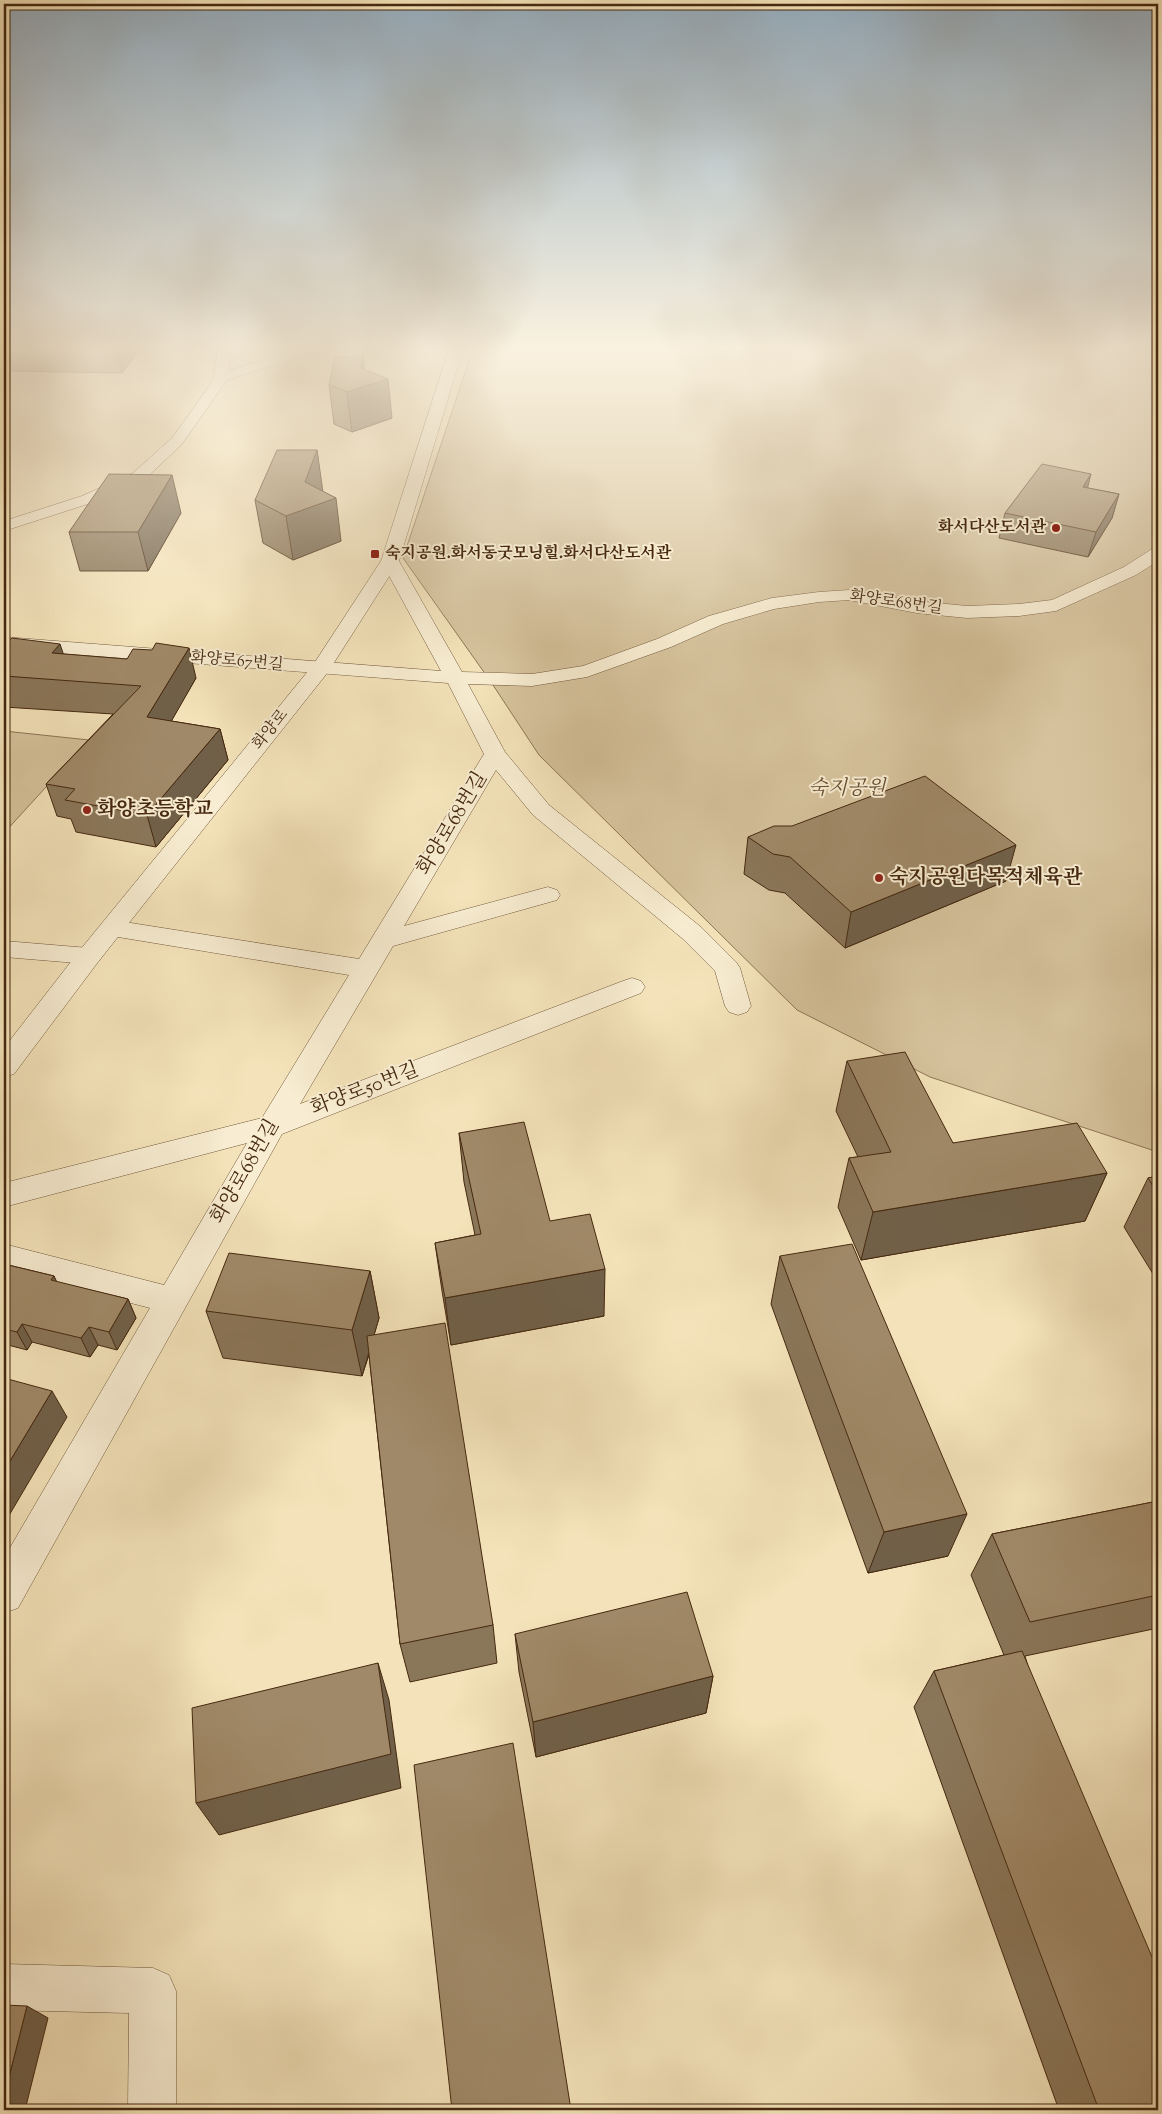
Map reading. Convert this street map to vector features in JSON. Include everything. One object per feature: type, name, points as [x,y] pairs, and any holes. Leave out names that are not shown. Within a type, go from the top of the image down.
[{"type":"street","points":[[4,526],[88,499],[139,476],[171,448]]},
{"type":"street","name":"화양로","points":[[4,1067],[89,956],[321,668],[390,561],[425,448]]},
{"type":"street","name":"화양로68번길","points":[[321,668],[455,678],[532,680],[587,670],[664,643],[716,620],[772,604],[819,596],[849,594],[917,607],[967,612],[1019,610],[1056,605],[1130,571],[1158,553]]},
{"type":"street","name":"화양로68번길","points":[[390,561],[496,754],[541,810],[692,933],[727,968],[738,1006]]},
{"type":"street","name":"화양로67번길","points":[[4,643],[321,668]]},
{"type":"street","name":"화양로68번길","points":[[4,1594],[272,1126],[496,754]]},
{"type":"street","points":[[384,940],[548,896]]},
{"type":"street","points":[[112,928],[367,970]]},
{"type":"street","points":[[4,949],[89,956]]},
{"type":"street","name":"화양로50번길","points":[[4,1195],[272,1126],[632,987]]},
{"type":"street","points":[[4,1257],[171,1300]]},
{"type":"street","points":[[4,1987],[153,1991],[152,2110]]},
{"type":"green space","name":"숙지공원","points":[[440,448],[1158,448],[1158,1152],[930,1077],[797,1010],[539,755],[491,682],[403,558]]},
{"type":"green space","points":[[4,731],[89,740],[4,833]]},
{"type":"building","points":[[277,450],[317,450],[305,482],[336,498],[286,516],[255,500]]},
{"type":"building","points":[[1042,464],[1091,474],[1083,487],[1119,494],[1096,532],[1005,513]]},
{"type":"building","points":[[109,474],[172,475],[138,532],[69,532]]},
{"type":"building","points":[[12,638],[60,644],[52,653],[127,659],[133,649],[152,650],[156,643],[189,648],[147,717],[220,729],[147,815],[65,800],[75,789],[46,784],[141,686],[4,676],[4,645]]},
{"type":"building","points":[[925,776],[1016,845],[851,912],[790,857],[773,854],[748,837],[774,826],[792,826]]},
{"type":"building","points":[[905,1052],[953,1143],[1077,1123],[1107,1173],[873,1212],[849,1158],[891,1152],[847,1061]]},
{"type":"building","points":[[524,1122],[550,1221],[590,1214],[605,1269],[445,1298],[435,1243],[481,1234],[459,1133]]},
{"type":"building","points":[[1158,1176],[1158,1194],[1148,1178]]},
{"type":"building","points":[[852,1244],[967,1514],[884,1532],[780,1256]]},
{"type":"building","points":[[229,1253],[370,1271],[352,1330],[206,1311]]},
{"type":"building","points":[[4,1264],[54,1276],[51,1280],[128,1299],[109,1332],[89,1327],[81,1338],[22,1324],[17,1332],[4,1329]]},
{"type":"building","points":[[445,1323],[493,1625],[400,1644],[367,1336]]},
{"type":"building","points":[[4,1378],[52,1391],[4,1471]]},
{"type":"building","points":[[1158,1501],[1158,1595],[1030,1622],[992,1534]]},
{"type":"building","points":[[687,1592],[713,1676],[533,1722],[515,1634]]},
{"type":"building","points":[[1022,1651],[1158,1971],[1158,2110],[1099,2110],[934,1671]]},
{"type":"building","points":[[378,1663],[391,1754],[196,1803],[192,1708]]},
{"type":"building","points":[[513,1743],[571,2110],[452,2110],[414,1765]]},
{"type":"building","points":[[4,2005],[27,2006],[4,2097]]},
{"type":"place","name":"화서다산도서관","points":[[1056,528]]},
{"type":"place","name":"숙지공원.화서동굿모닝힐.화서다산도서관","points":[[375,554]]},
{"type":"place","name":"화양초등학교","points":[[87,810]]},
{"type":"place","name":"숙지공원다목적체육관","points":[[879,878]]}]
